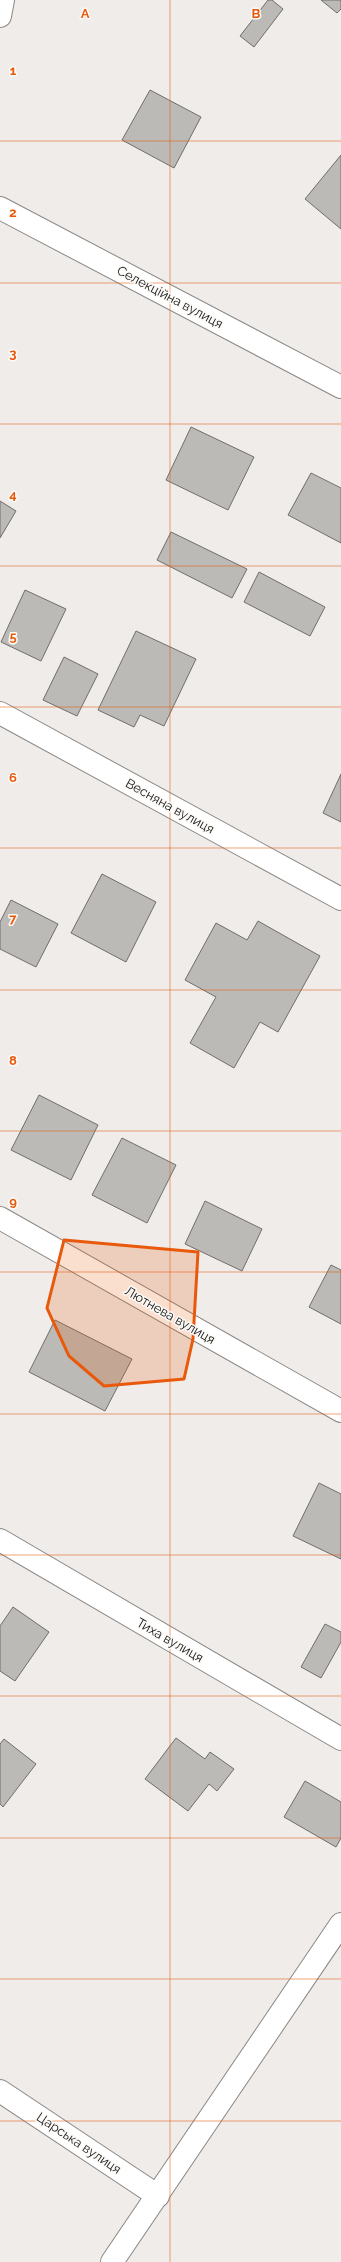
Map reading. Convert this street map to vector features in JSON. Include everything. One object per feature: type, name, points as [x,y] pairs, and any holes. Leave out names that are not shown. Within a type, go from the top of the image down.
[{"type":"street","points":[[0,16],[3,0]]},
{"type":"street","name":"Селекційна вулиця","points":[[0,208],[341,387]]},
{"type":"street","name":"Весняна вулиця","points":[[0,713],[341,899]]},
{"type":"street","name":"Лютнева вулиця","points":[[0,1218],[341,1411]]},
{"type":"street","name":"Тиха вулиця","points":[[0,1540],[341,1739]]},
{"type":"street","points":[[112,2262],[341,1924]]},
{"type":"street","name":"Царська вулиця","points":[[0,2091],[158,2196]]},
{"type":"highlighted area","points":[[64,1240],[198,1252],[193,1339],[184,1379],[104,1386],[69,1356],[47,1308]]},
{"type":"building","points":[[268,0],[272,0],[283,9],[254,47],[240,36]]},
{"type":"building","points":[[321,0],[341,0],[341,9],[337,13]]},
{"type":"building","points":[[150,90],[201,117],[174,168],[122,140]]},
{"type":"building","points":[[341,155],[341,229],[305,199]]},
{"type":"building","points":[[191,427],[254,457],[228,510],[166,480]]},
{"type":"building","points":[[311,473],[341,488],[341,543],[288,515]]},
{"type":"building","points":[[0,501],[16,511],[0,538]]},
{"type":"building","points":[[171,532],[247,569],[232,598],[157,560]]},
{"type":"building","points":[[259,572],[325,607],[310,636],[244,602]]},
{"type":"building","points":[[25,590],[66,609],[41,661],[1,642]]},
{"type":"building","points":[[136,631],[196,659],[164,726],[140,715],[134,727],[98,710]]},
{"type":"building","points":[[64,657],[98,674],[77,716],[43,700]]},
{"type":"building","points":[[341,774],[341,822],[323,813]]},
{"type":"building","points":[[102,874],[156,902],[126,962],[71,933]]},
{"type":"building","points":[[11,900],[58,924],[36,967],[0,949],[0,922]]},
{"type":"building","points":[[258,921],[320,956],[278,1032],[260,1022],[234,1068],[190,1043],[216,997],[185,980],[216,923],[247,940]]},
{"type":"building","points":[[39,1095],[98,1125],[71,1180],[11,1150]]},
{"type":"building","points":[[122,1138],[176,1165],[147,1223],[92,1195]]},
{"type":"building","points":[[205,1201],[262,1229],[242,1271],[185,1244]]},
{"type":"building","points":[[331,1265],[341,1270],[341,1324],[309,1307]]},
{"type":"building","points":[[55,1320],[132,1359],[105,1411],[29,1372]]},
{"type":"building","points":[[319,1483],[341,1494],[341,1559],[293,1536]]},
{"type":"building","points":[[13,1607],[49,1632],[15,1681],[0,1671],[0,1626]]},
{"type":"building","points":[[325,1624],[341,1632],[341,1642],[321,1678],[301,1667]]},
{"type":"building","points":[[176,1738],[205,1759],[210,1752],[234,1769],[217,1791],[209,1784],[188,1811],[145,1779]]},
{"type":"building","points":[[4,1739],[36,1764],[3,1807],[0,1804],[0,1744]]},
{"type":"building","points":[[305,1781],[341,1802],[341,1838],[336,1847],[284,1817]]}]
